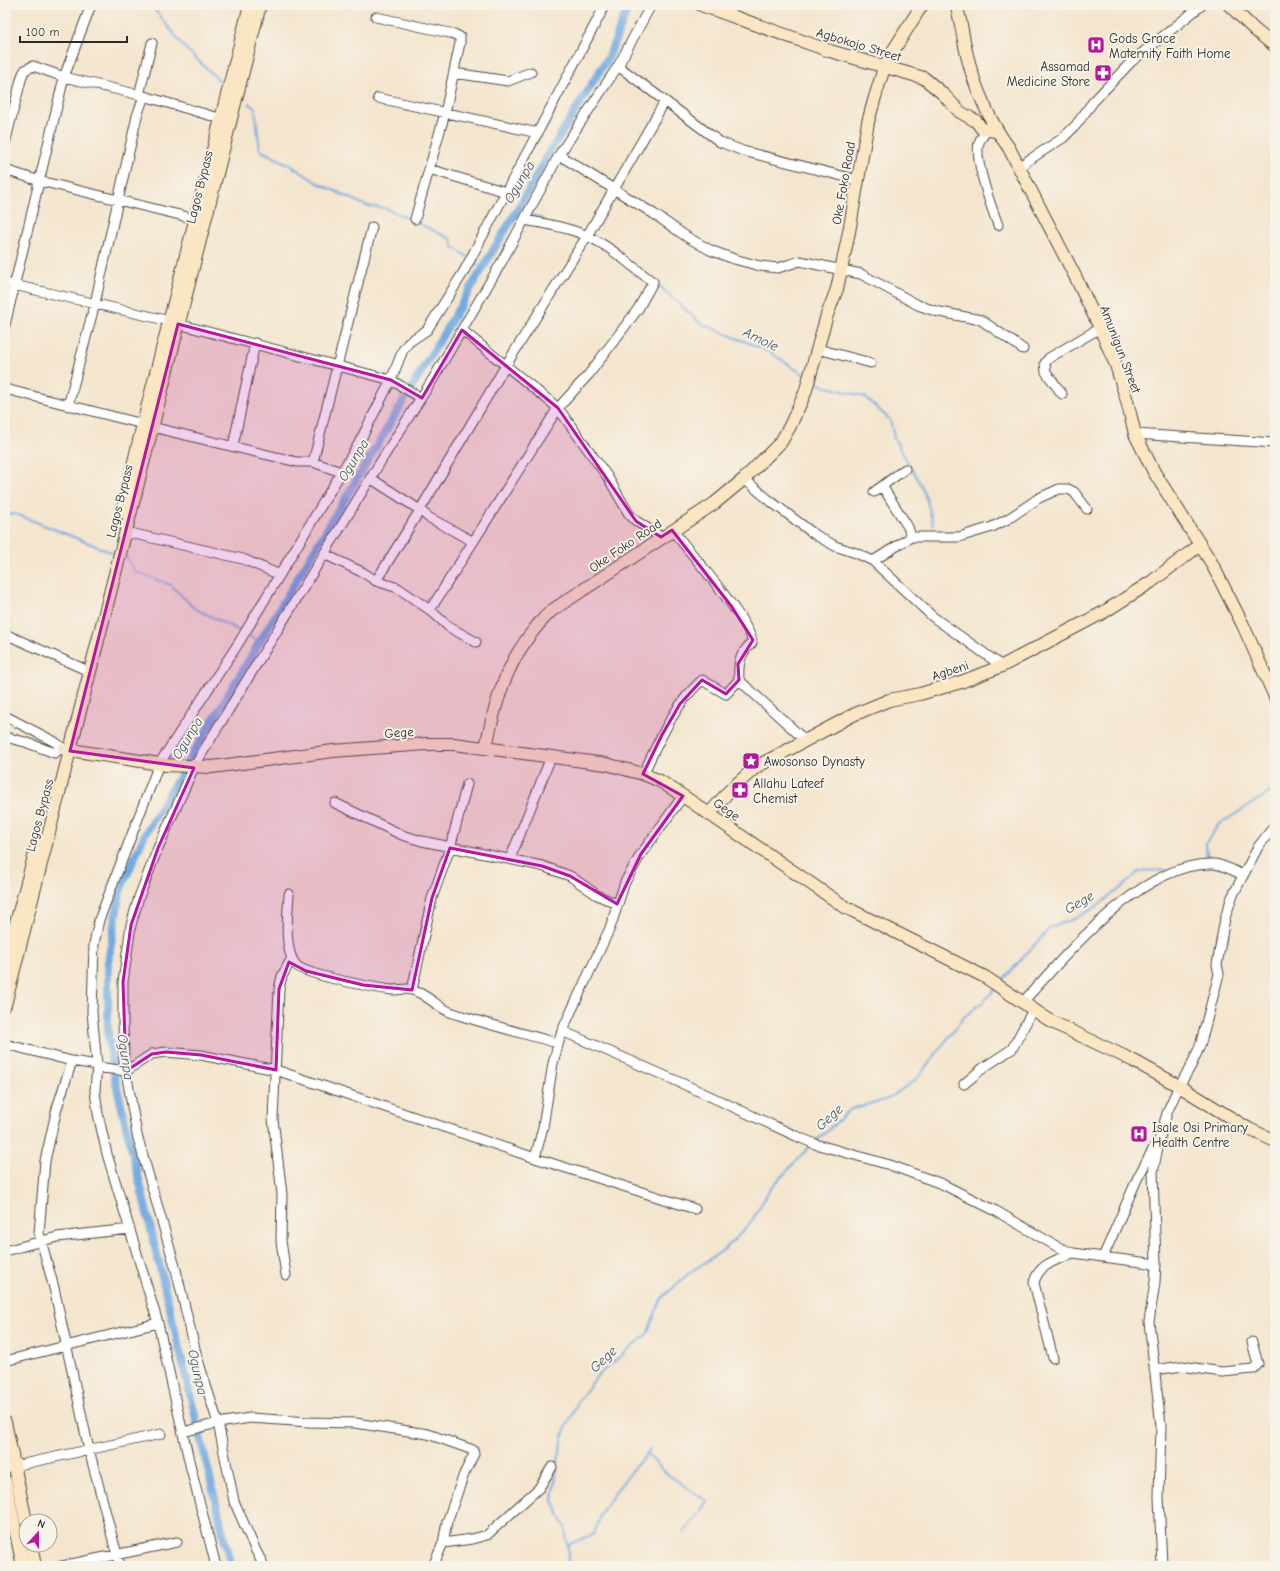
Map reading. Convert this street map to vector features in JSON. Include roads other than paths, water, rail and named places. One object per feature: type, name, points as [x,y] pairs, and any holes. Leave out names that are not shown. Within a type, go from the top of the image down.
[{"type":"street","points":[[5,324],[64,77],[91,5]]},
{"type":"street","name":"Lagos Bypass","points":[[174,322],[196,219],[250,5]]},
{"type":"street","name":"Lagos Bypass","points":[[6,996],[84,668],[174,322],[260,5]]},
{"type":"street","points":[[216,1566],[158,1323],[107,1154],[98,1114],[95,1091],[97,1066],[92,996],[94,944],[99,920],[163,764],[280,575],[370,423],[393,381],[403,350],[409,342],[427,330],[463,273],[604,5]]},
{"type":"street","points":[[264,1566],[256,1552],[234,1501],[217,1423],[197,1357],[172,1255],[137,1135],[125,1071],[123,1022],[123,989],[127,945],[131,925],[139,897],[192,767],[419,397],[462,330],[559,155],[618,66],[651,5]]},
{"type":"street","name":"Agbokojo Street","points":[[701,5],[830,52],[924,78],[942,93],[960,112],[976,121],[982,129],[992,130]]},
{"type":"street","name":"Oke Foko Road","points":[[486,748],[496,702],[507,672],[518,651],[537,625],[552,611],[661,537],[715,503],[744,479],[781,442],[790,426],[810,378],[842,269],[868,122],[884,68],[903,34],[922,5]]},
{"type":"street","name":"Amunigun Street","points":[[956,5],[964,32],[968,58],[992,130],[1018,167],[1076,278],[1116,365],[1135,434],[1154,472],[1200,545],[1243,625],[1275,697]]},
{"type":"street","points":[[1018,167],[1062,138],[1076,125],[1093,102],[1131,62],[1202,5]]},
{"type":"street","points":[[1229,5],[1256,31],[1275,46]]},
{"type":"street","points":[[376,17],[454,34],[460,38],[454,74],[416,219]]},
{"type":"street","points":[[68,406],[95,303],[119,200],[152,43]]},
{"type":"street","points":[[5,143],[19,87],[25,70],[33,66],[64,77],[142,96],[222,119]]},
{"type":"street","points":[[618,66],[720,142],[743,151],[858,180]]},
{"type":"street","points":[[454,74],[508,81],[531,72]]},
{"type":"street","points":[[378,98],[538,133]]},
{"type":"street","points":[[376,581],[420,510],[506,364],[587,236],[613,189],[666,101]]},
{"type":"street","points":[[992,130],[979,141],[979,158],[984,184],[998,225]]},
{"type":"street","points":[[559,155],[654,214],[687,237],[734,259],[778,268],[800,261],[861,274],[918,305],[935,311],[981,320],[1023,349]]},
{"type":"street","points":[[429,169],[506,192]]},
{"type":"street","points":[[5,170],[40,181],[196,219]]},
{"type":"street","points":[[430,610],[472,541],[558,408],[589,374],[638,309],[653,282],[619,255],[587,236],[555,225],[524,220]]},
{"type":"street","points":[[313,462],[336,365],[372,227]]},
{"type":"street","points":[[5,283],[174,322],[336,365],[393,381],[419,397]]},
{"type":"street","points":[[1062,394],[1046,372],[1045,363],[1050,358],[1100,328]]},
{"type":"street","points":[[462,330],[506,364],[558,408],[607,476],[629,514],[636,521],[661,537]]},
{"type":"street","points":[[233,446],[255,343]]},
{"type":"street","points":[[818,349],[871,363]]},
{"type":"street","points":[[5,389],[68,406],[297,462],[313,462],[341,472]]},
{"type":"street","name":"Lagos Bypass","points":[[5,963],[9,934],[65,749],[126,532],[147,425]]},
{"type":"street","points":[[1135,434],[1275,443]]},
{"type":"street","points":[[874,492],[905,469]]},
{"type":"street","points":[[370,478],[420,510],[428,517],[472,541]]},
{"type":"street","points":[[744,479],[779,509],[814,534],[835,546],[873,561],[933,617],[1002,666]]},
{"type":"street","points":[[882,486],[908,527],[911,537]]},
{"type":"street","points":[[873,561],[911,537],[959,537],[992,527],[1008,519],[1039,498],[1059,490],[1068,489],[1074,492],[1087,509]]},
{"type":"street","points":[[672,530],[696,558],[752,636],[752,643],[748,646],[738,664],[739,680],[806,741]]},
{"type":"street","points":[[126,532],[243,559],[280,575]]},
{"type":"street","name":"Agbeni","points":[[709,814],[729,791],[756,767],[853,715],[889,700],[920,694],[961,682],[1002,666],[1104,612],[1151,582],[1200,545]]},
{"type":"street","points":[[324,554],[364,573],[376,581],[398,588],[430,610],[449,627],[476,642]]},
{"type":"street","points":[[5,634],[84,668]]},
{"type":"street","points":[[643,774],[669,722],[680,704],[695,686],[702,680],[726,694],[739,680]]},
{"type":"street","points":[[5,716],[55,742],[65,749]]},
{"type":"street","points":[[5,737],[25,742],[55,753],[65,749]]},
{"type":"street","name":"Gege","points":[[65,749],[163,764],[192,767],[212,767],[333,751],[402,745],[454,744],[606,764],[643,774],[660,781],[683,796],[845,907],[985,977],[1052,1022],[1132,1060],[1179,1086],[1249,1129],[1275,1141]]},
{"type":"street","points":[[510,859],[551,757]]},
{"type":"street","points":[[412,990],[432,898],[450,848],[467,784]]},
{"type":"street","points":[[535,1158],[543,1127],[557,1043],[610,928],[625,882],[640,854],[683,796]]},
{"type":"street","points":[[335,803],[402,835],[450,848],[542,866],[570,876],[597,895],[617,904]]},
{"type":"street","points":[[1162,1566],[1159,1497],[1162,1426],[1149,1322],[1156,1282],[1153,1172],[1160,1137],[1168,1110],[1200,1046],[1219,974],[1217,965],[1226,918],[1232,897],[1258,847],[1275,824]]},
{"type":"street","points":[[1022,1003],[1093,929],[1134,892],[1152,880],[1179,870],[1205,864],[1216,864],[1243,875]]},
{"type":"street","points":[[289,894],[288,930],[292,958],[297,966],[306,971],[363,985],[394,990],[412,990],[420,993],[448,1011],[557,1043]]},
{"type":"street","points":[[286,1275],[281,1241],[282,1194],[273,1118],[279,989],[282,976],[292,958]]},
{"type":"street","points":[[964,1084],[983,1068],[1012,1049],[1034,1010]]},
{"type":"street","points":[[562,1031],[815,1144],[890,1165],[942,1184],[996,1211],[1056,1246],[1073,1252],[1156,1264]]},
{"type":"street","points":[[5,1044],[72,1061],[125,1071],[152,1054],[166,1052],[201,1055],[276,1070],[535,1158],[695,1209]]},
{"type":"street","points":[[72,1061],[57,1108],[46,1161],[39,1220],[39,1233],[54,1288],[89,1450],[120,1566]]},
{"type":"street","points":[[1103,1257],[1138,1177],[1160,1137]]},
{"type":"street","points":[[5,1250],[42,1242],[57,1237],[130,1229]]},
{"type":"street","points":[[1053,1358],[1034,1283],[1035,1276],[1044,1265],[1073,1252]]},
{"type":"street","points":[[5,1361],[158,1323]]},
{"type":"street","points":[[1154,1370],[1182,1366],[1222,1372],[1253,1369],[1258,1364],[1252,1342]]},
{"type":"street","points":[[183,1432],[217,1423],[250,1418],[355,1423],[428,1434],[470,1448],[474,1454],[464,1474],[447,1522],[443,1543],[432,1566]]},
{"type":"street","points":[[5,1422],[10,1467],[24,1513]]},
{"type":"street","points":[[10,1467],[161,1434]]},
{"type":"street","points":[[443,1543],[472,1539],[487,1535],[539,1488],[552,1467]]},
{"type":"street","points":[[5,1481],[23,1566]]},
{"type":"street","points":[[62,1566],[177,1542]]},
{"type":"street","points":[[33,1553],[36,1566]]},
{"type":"waterway","points":[[151,5],[185,48],[223,84]]},
{"type":"waterway","name":"Ogunpa","points":[[231,1566],[115,1079],[108,1035],[108,962],[120,891],[145,834],[518,209],[546,158],[609,56],[629,5]]},
{"type":"waterway","points":[[249,103],[255,109],[260,150],[290,165],[316,182],[367,206],[385,208],[412,220]]},
{"type":"waterway","name":"Amole","points":[[530,214],[545,220]]},
{"type":"waterway","points":[[416,222],[451,239],[453,247],[468,257]]},
{"type":"waterway","points":[[473,261],[483,268]]},
{"type":"waterway","name":"Amole","points":[[655,282],[700,323],[768,351],[806,376]]},
{"type":"waterway","name":"Amole","points":[[813,380],[824,386],[865,397],[890,420],[894,438],[922,487],[933,525]]},
{"type":"waterway","points":[[5,514],[16,514],[116,554]]},
{"type":"waterway","points":[[124,557],[127,558],[134,571],[171,585],[194,608],[242,632]]},
{"type":"waterway","points":[[246,634],[259,642]]},
{"type":"waterway","name":"Gege","points":[[1202,861],[1207,860],[1206,843],[1218,825],[1275,789]]},
{"type":"waterway","name":"Gege","points":[[1001,982],[1050,928],[1076,918],[1094,908],[1121,888],[1140,871],[1167,870]]},
{"type":"waterway","name":"Gege","points":[[816,1141],[851,1109],[888,1099],[917,1079],[964,1017],[983,1002],[996,988]]},
{"type":"waterway","name":"Gege","points":[[566,1566],[569,1555],[565,1528],[553,1500],[557,1466],[564,1432],[579,1400],[598,1375],[647,1334],[661,1299],[689,1273],[725,1249],[750,1224],[770,1189],[811,1145]]},
{"type":"waterway","points":[[567,1545],[594,1534],[603,1509],[631,1471],[647,1454],[650,1448]]},
{"type":"waterway","points":[[647,1454],[667,1474],[707,1501],[696,1518],[683,1533]]},
{"type":"place","name":"Gods Grace Maternity Faith Home","points":[[1096,45]]},
{"type":"place","name":"Assamad Medicine Store","points":[[1103,73]]},
{"type":"place","name":"Awosonso Dynasty","points":[[751,761]]},
{"type":"place","name":"Allahu Lateef Chemist","points":[[740,790]]},
{"type":"place","name":"Isale Osi Primary Health Centre","points":[[1139,1134]]}]
